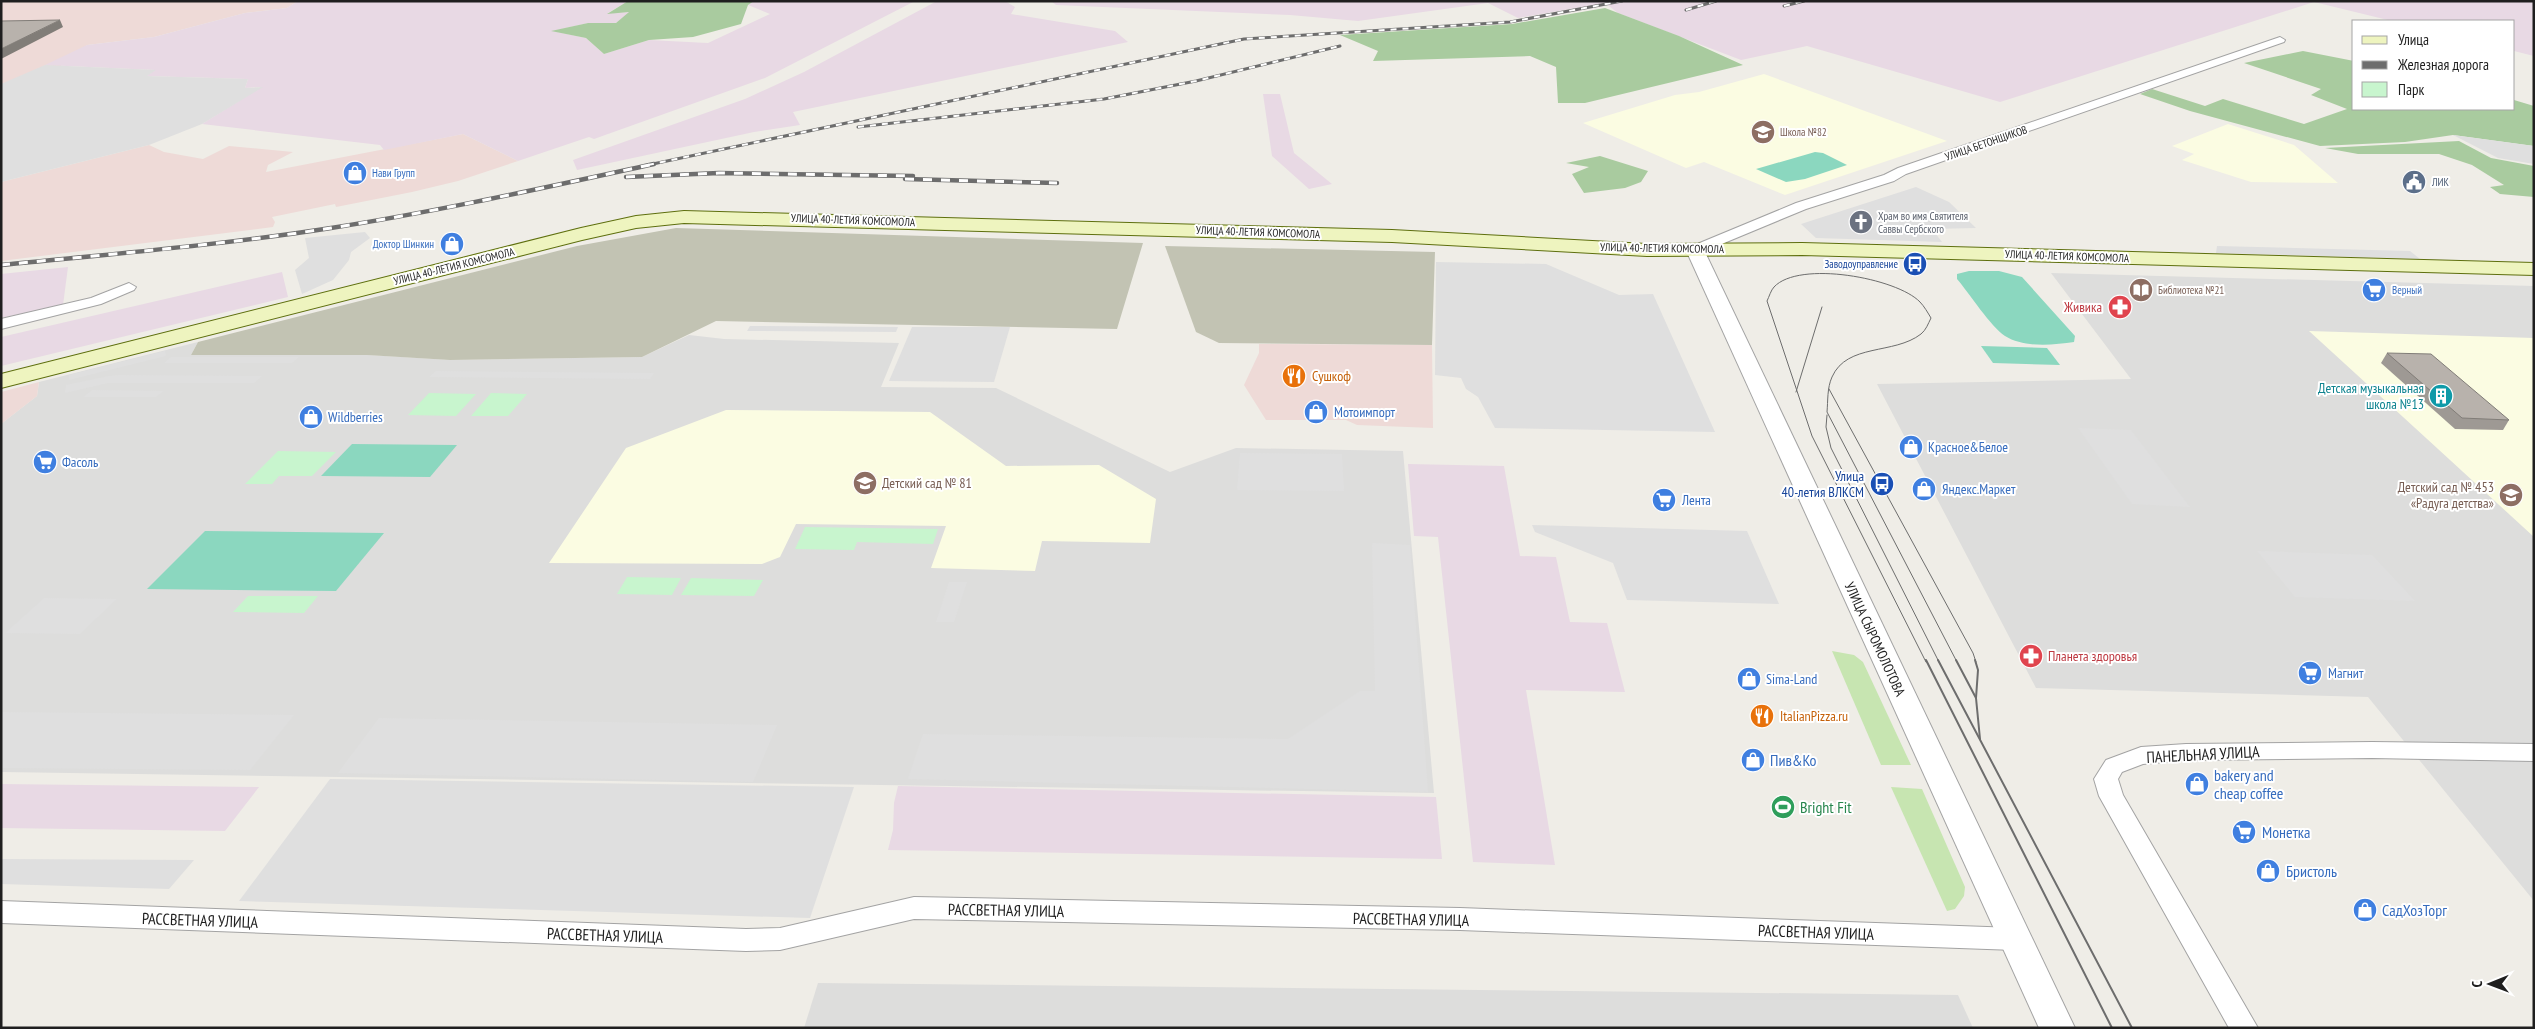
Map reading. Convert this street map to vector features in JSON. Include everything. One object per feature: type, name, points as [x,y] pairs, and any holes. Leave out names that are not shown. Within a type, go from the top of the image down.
[{"type":"main road","name":"УЛИЦА 40-ЛЕТИЯ КОМСОМОЛА","points":[[1,381],[572,237],[636,222],[684,217],[1392,236],[1647,250],[1802,248],[2534,269]]},
{"type":"street","name":"УЛИЦА БЕТОНЩИКОВ","points":[[1695,250],[1801,206],[1889,178],[1902,171],[2280,40]]},
{"type":"street","name":"УЛИЦА СЫРОМОЛОТОВА","points":[[1695,250],[2057,1028]]},
{"type":"street","points":[[1,324],[96,301],[129,287]]},
{"type":"street","name":"ПАНЕЛЬНАЯ УЛИЦА","points":[[2244,1028],[2111,796],[2106,779],[2114,766],[2141,756],[2186,752],[2372,750],[2534,753]]},
{"type":"street","name":"РАССВЕТНАЯ УЛИЦА","points":[[1,912],[746,940],[780,939],[914,908],[1460,919],[2015,939]]},
{"type":"shaded area","points":[[1,1],[298,1],[287,8],[245,13],[154,37],[87,45],[1,114]]},
{"type":"shaded area","points":[[298,1],[628,1],[608,13],[630,12],[616,23],[588,23],[553,31],[586,38],[604,54],[649,40],[708,43],[770,14],[748,5],[754,1],[915,1],[765,78],[594,139],[589,137],[518,161],[463,134],[384,150],[380,145],[202,124],[261,87],[245,88],[248,79],[146,76],[155,70],[45,65],[87,45],[154,37],[245,13],[287,8]]},
{"type":"shaded area","points":[[937,1],[1005,1],[1015,7],[1011,14],[1115,31],[1128,42],[793,112],[800,125],[754,132],[577,170],[573,160],[745,99],[804,72]]},
{"type":"shaded area","points":[[1051,1],[2534,1],[2534,56],[2515,51],[2515,20],[2388,20],[2314,2],[2000,102],[1807,46],[1741,60],[1618,13],[1605,3],[1518,18],[1488,3],[1358,21],[1290,15],[1056,5]]},
{"type":"shaded area","points":[[45,65],[156,70],[147,76],[248,79],[245,88],[263,87],[202,124],[149,145],[1,182],[1,84]]},
{"type":"shaded area","name":"Школа №82","points":[[1764,74],[1947,141],[1785,195],[1704,162],[1686,168],[1583,123],[1675,95],[1699,92]]},
{"type":"shaded area","points":[[1263,94],[1280,94],[1294,153],[1332,184],[1309,189],[1272,156]]},
{"type":"shaded area","points":[[2228,124],[2294,145],[2338,183],[2251,182],[2182,160],[2194,154],[2172,146]]},
{"type":"shaded area","points":[[463,134],[518,161],[458,181],[412,192],[336,207],[335,204],[272,217],[275,222],[273,227],[1,261],[1,182],[149,145],[164,152],[203,159],[229,146],[293,152],[268,165],[266,172]]},
{"type":"shaded area","points":[[2453,135],[2534,146],[2534,164],[2498,158]]},
{"type":"shaded area","points":[[1916,187],[1949,202],[1976,228],[1932,229],[1942,242],[1816,238],[1801,224]]},
{"type":"shaded area","points":[[676,228],[1143,243],[1117,329],[716,321],[642,357],[450,360],[367,355],[191,355],[198,342],[577,246]]},
{"type":"shaded area","points":[[365,232],[370,238],[351,252],[349,260],[333,280],[302,294],[295,270],[309,258],[305,238]]},
{"type":"shaded area","points":[[1165,246],[1435,252],[1432,345],[1219,343],[1196,332]]},
{"type":"shaded area","points":[[2217,246],[2410,251],[2420,259],[2216,253]]},
{"type":"shaded area","points":[[1436,262],[1546,264],[1619,295],[1653,294],[1715,432],[1495,428],[1478,397],[1466,389],[1461,378],[1435,375]]},
{"type":"shaded area","points":[[68,267],[63,305],[1,318],[1,274]]},
{"type":"shaded area","points":[[282,272],[288,297],[1,366],[1,337]]},
{"type":"shaded area","points":[[2051,273],[2534,286],[2534,901],[2368,697],[2036,688],[1877,384],[2131,379]]},
{"type":"shaded area","points":[[750,326],[898,327],[896,332],[747,331]]},
{"type":"shaded area","points":[[912,327],[1010,327],[994,382],[889,381]]},
{"type":"shaded area","points":[[2309,331],[2534,338],[2534,537],[2438,449]]},
{"type":"shaded area","points":[[689,335],[724,339],[899,343],[881,387],[996,388],[1170,472],[1236,448],[1403,451],[1434,793],[1,772],[1,424],[37,396],[39,382],[198,342],[191,355],[368,355],[450,360],[642,357]]},
{"type":"shaded area","points":[[1259,344],[1432,345],[1433,428],[1357,425],[1346,420],[1266,420],[1244,385],[1259,353]]},
{"type":"shaded area","points":[[165,351],[166,356],[69,380],[69,375]]},
{"type":"shaded area","points":[[171,357],[299,357],[292,363],[164,363]]},
{"type":"shaded area","points":[[436,371],[654,373],[650,379],[429,377]]},
{"type":"shaded area","points":[[109,376],[262,376],[254,383],[108,383],[65,393],[66,385]]},
{"type":"shaded area","points":[[39,382],[37,396],[1,424],[1,392]]},
{"type":"shaded area","points":[[92,390],[164,391],[156,397],[83,397]]},
{"type":"shaded area","name":"Детский сад № 81","points":[[726,410],[930,412],[1006,466],[1099,465],[1156,499],[1150,543],[1042,541],[1035,571],[931,568],[946,526],[796,524],[780,557],[762,564],[549,563],[626,448]]},
{"type":"shaded area","points":[[2078,428],[2131,430],[2190,507],[2132,504]]},
{"type":"shaded area","points":[[1240,453],[1342,454],[1344,491],[1237,490]]},
{"type":"shaded area","points":[[1408,464],[1504,466],[1520,556],[1556,557],[1570,622],[1607,623],[1625,692],[1526,690],[1555,865],[1473,862],[1438,537],[1414,536]]},
{"type":"shaded area","points":[[1532,525],[1747,531],[1779,604],[1627,600],[1613,563],[1535,532]]},
{"type":"shaded area","points":[[1372,543],[1410,545],[1428,792],[908,779],[923,734],[1288,739],[1360,691],[1375,691]]},
{"type":"shaded area","points":[[2257,551],[2372,555],[2415,601],[2295,597]]},
{"type":"shaded area","points":[[949,582],[967,582],[954,622],[936,622]]},
{"type":"shaded area","points":[[44,598],[117,599],[80,634],[5,633]]},
{"type":"shaded area","points":[[1,712],[294,715],[250,770],[1,768]]},
{"type":"shaded area","points":[[379,718],[777,725],[753,782],[338,773]]},
{"type":"shaded area","points":[[330,779],[854,787],[810,918],[239,901]]},
{"type":"shaded area","points":[[1,784],[259,787],[225,831],[1,828]]},
{"type":"shaded area","points":[[898,786],[1436,797],[1442,859],[888,850],[893,830],[894,803]]},
{"type":"shaded area","points":[[1,859],[194,860],[169,889],[1,884]]},
{"type":"shaded area","points":[[818,983],[1958,995],[1973,1028],[804,1028]]},
{"type":"green space","points":[[628,1],[754,1],[748,5],[741,24],[693,37],[649,40],[604,54],[586,38],[551,31],[588,23],[616,23],[629,12],[607,14]]},
{"type":"green space","points":[[1605,8],[1679,36],[1743,65],[1585,103],[1558,103],[1556,67],[1530,56],[1373,61],[1378,51],[1340,35],[1512,24]]},
{"type":"green space","points":[[2303,51],[2352,61],[2352,110],[2515,110],[2515,100],[2534,106],[2534,146],[2453,135],[2405,142],[2320,146],[2190,111],[2140,94],[2152,89],[2205,106],[2223,99],[2304,124],[2347,109],[2311,95],[2321,89],[2244,63]]},
{"type":"green space","points":[[2459,141],[2491,158],[2534,166],[2534,197],[2500,194],[2490,187],[2504,185],[2472,165],[2439,154],[2358,154],[2325,148]]},
{"type":"green space","points":[[1815,152],[1823,153],[1847,165],[1805,179],[1786,182],[1756,169]]},
{"type":"green space","points":[[1600,156],[1648,171],[1641,182],[1625,188],[1584,193],[1572,174],[1589,167],[1566,163]]},
{"type":"green space","points":[[1969,271],[1999,271],[2022,277],[2075,336],[2074,342],[2048,345],[2030,344],[2013,340],[1999,332],[1957,279],[1957,274]]},
{"type":"green space","points":[[1981,346],[2047,348],[2060,365],[1993,363]]},
{"type":"green space","points":[[429,393],[476,394],[456,416],[408,415]]},
{"type":"green space","points":[[491,393],[527,394],[508,416],[471,416]]},
{"type":"green space","points":[[352,444],[457,445],[430,477],[321,476]]},
{"type":"green space","points":[[278,451],[336,452],[312,476],[279,476],[272,484],[245,484]]},
{"type":"green space","points":[[805,527],[938,529],[933,544],[857,542],[854,550],[795,549]]},
{"type":"green space","points":[[205,531],[384,533],[336,591],[147,589]]},
{"type":"green space","points":[[627,577],[681,578],[672,595],[617,594]]},
{"type":"green space","points":[[691,578],[763,580],[754,596],[681,595]]},
{"type":"green space","points":[[248,596],[318,596],[304,613],[233,612]]},
{"type":"green space","points":[[1832,651],[1854,655],[1863,662],[1911,765],[1881,765]]},
{"type":"green space","points":[[1891,787],[1922,789],[1965,887],[1964,896],[1955,909],[1947,911]]},
{"type":"building","points":[[60,20],[1,49],[1,21]]},
{"type":"building","points":[[2387,353],[2431,354],[2509,420],[2462,418]]},
{"type":"tram line","points":[[1797,390],[1767,301],[1774,287],[1787,279],[1804,275],[1825,274],[1848,275],[1870,280],[1908,293],[1920,302],[1931,318],[1923,332],[1910,340],[1898,345],[1860,354],[1848,359],[1839,366],[1830,381],[1827,412],[1957,662]]},
{"type":"tram line","points":[[1797,390],[1822,307]]},
{"type":"tram line","points":[[1829,389],[1973,653],[1976,662]]},
{"type":"tram line","points":[[1797,390],[1812,436],[1926,662]]},
{"type":"tram line","points":[[1827,415],[1826,427],[1831,448],[1939,662]]},
{"type":"tram line","points":[[1926,660],[2112,1028]]},
{"type":"tram line","points":[[1938,660],[2132,1028]]},
{"type":"tram line","points":[[1956,660],[1976,698]]},
{"type":"tram line","points":[[1975,660],[1978,670],[1976,698]]},
{"type":"tram line","points":[[1976,698],[1980,739]]},
{"type":"railway","points":[[648,165],[1244,39],[1510,22],[1622,1]]},
{"type":"railway","points":[[1686,10],[1716,1]]},
{"type":"railway","points":[[1784,6],[1804,1]]},
{"type":"railway","points":[[858,127],[1104,99],[1196,81],[1340,46]]},
{"type":"railway","points":[[1,265],[208,244],[331,228],[534,190],[654,164]]},
{"type":"railway","points":[[626,177],[719,173],[913,176]]},
{"type":"railway","points":[[905,179],[1057,183]]},
{"type":"place","name":"Школа №82","points":[[1763,132]]},
{"type":"place","name":"Нави Групп","points":[[355,173]]},
{"type":"place","name":"ЛИК","points":[[2414,182]]},
{"type":"place","name":"Храм во имя Святителя Саввы Сербского","points":[[1861,222]]},
{"type":"place","name":"Доктор Шинкин","points":[[452,244]]},
{"type":"place","name":"Заводоуправление","points":[[1915,264]]},
{"type":"place","name":"Библиотека №21","points":[[2141,290]]},
{"type":"place","name":"Верный","points":[[2374,290]]},
{"type":"place","name":"Живика","points":[[2120,307]]},
{"type":"place","name":"Сушкоф","points":[[1294,376]]},
{"type":"place","name":"Детская музыкальная школа №13","points":[[2441,396]]},
{"type":"place","name":"Мотоимпорт","points":[[1316,412]]},
{"type":"place","name":"Wildberries","points":[[311,417]]},
{"type":"place","name":"Красное&Белое","points":[[1911,447]]},
{"type":"place","name":"Фасоль","points":[[45,462]]},
{"type":"place","name":"Детский сад № 81","points":[[865,483]]},
{"type":"place","name":"Улица 40-летия ВЛКСМ","points":[[1882,484]]},
{"type":"place","name":"Яндекс.Маркет","points":[[1924,489]]},
{"type":"place","name":"Детский сад № 453 «Радуга детства»","points":[[2511,495]]},
{"type":"place","name":"Лента","points":[[1664,500]]},
{"type":"place","name":"Планета здоровья","points":[[2031,656]]},
{"type":"place","name":"Магнит","points":[[2310,673]]},
{"type":"place","name":"Sima-Land","points":[[1749,679]]},
{"type":"place","name":"ItalianPizza.ru","points":[[1762,716]]},
{"type":"place","name":"Пив&Ко","points":[[1753,760]]},
{"type":"place","name":"bakery and cheap coffee","points":[[2197,784]]},
{"type":"place","name":"Bright Fit","points":[[1783,807]]},
{"type":"place","name":"Монетка","points":[[2244,832]]},
{"type":"place","name":"Бристоль","points":[[2268,871]]},
{"type":"place","name":"СадХозТорг","points":[[2365,910]]}]
